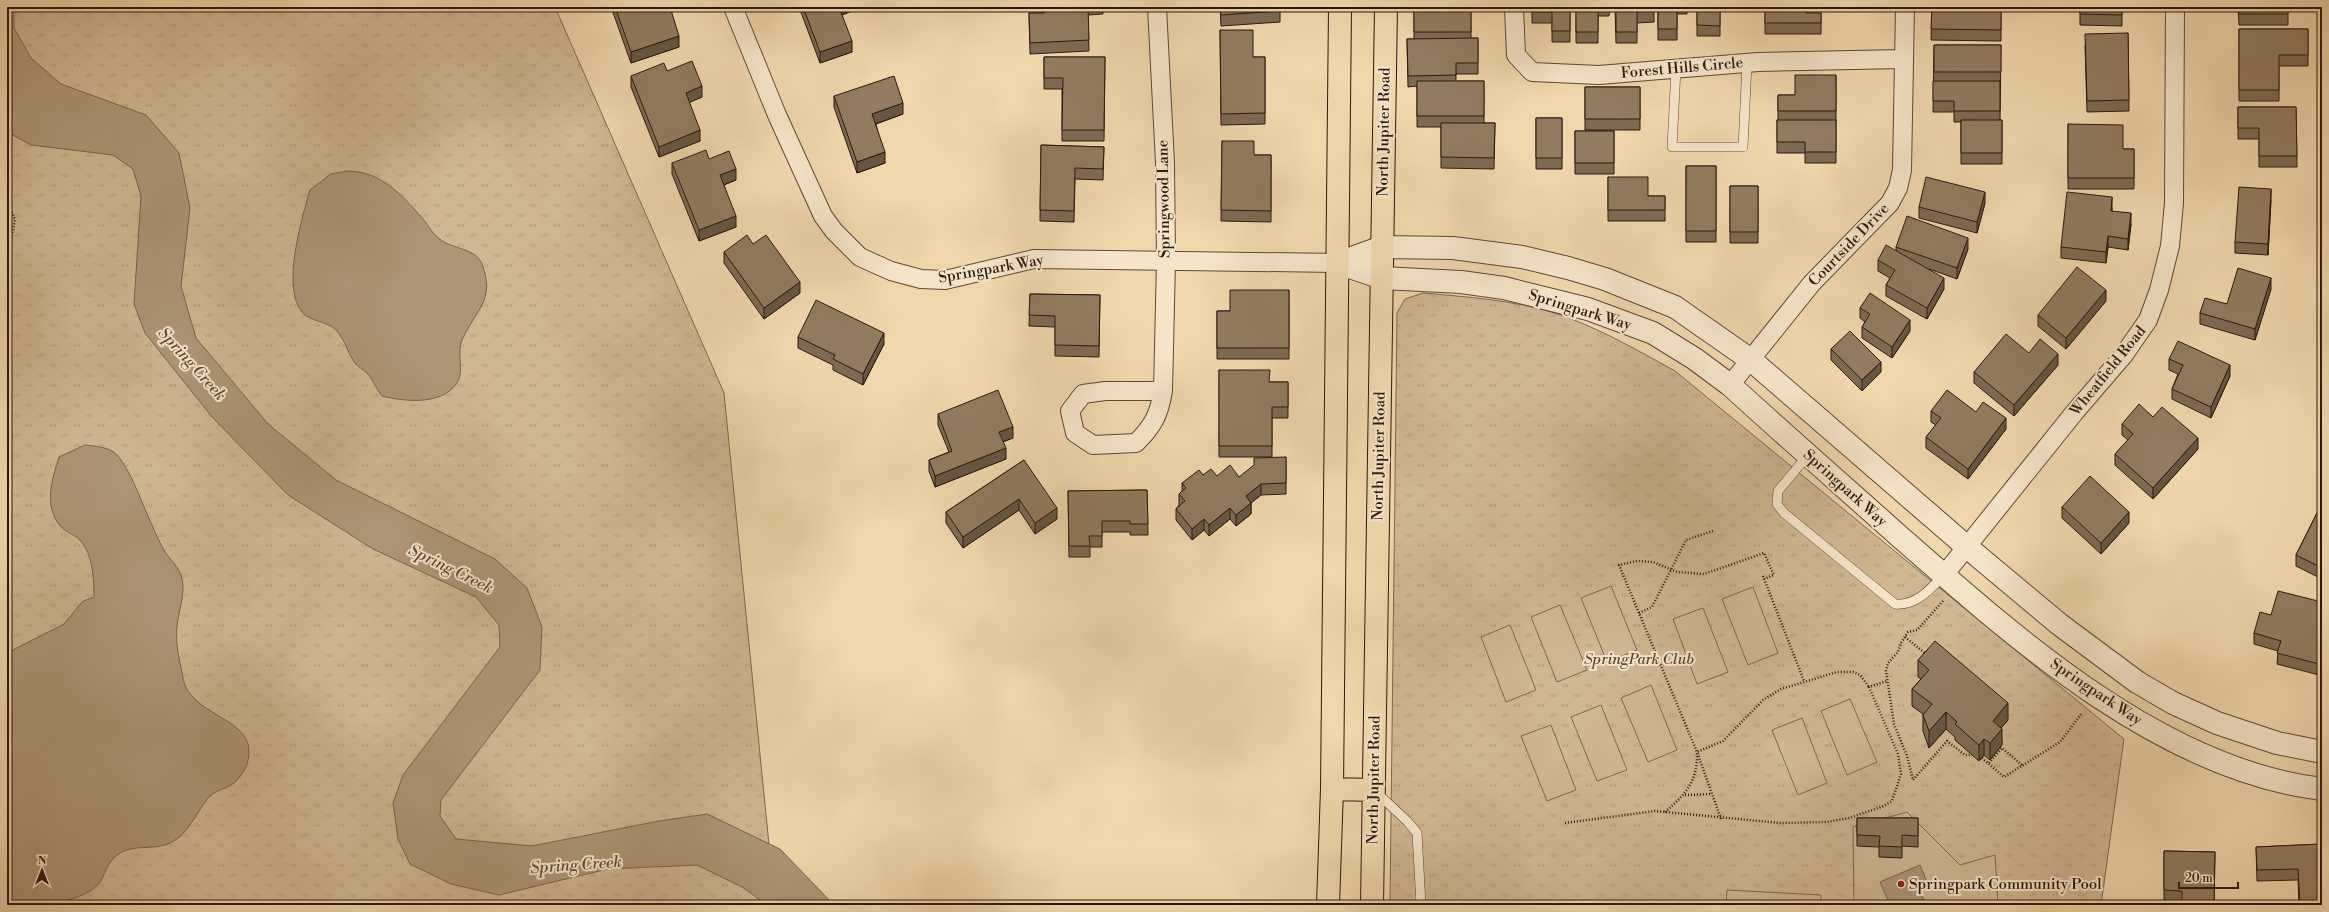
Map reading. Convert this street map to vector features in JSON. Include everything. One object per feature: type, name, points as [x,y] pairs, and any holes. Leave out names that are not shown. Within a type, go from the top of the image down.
[{"type":"main road","points":[[1328,905],[1332,789],[1340,7]]},
{"type":"main road","name":"North Jupiter Road","points":[[1372,905],[1386,7]]},
{"type":"main road","points":[[1332,789],[1373,790]]},
{"type":"street","name":"Springpark Way","points":[[733,7],[814,199],[834,231],[860,257],[891,271],[921,279],[945,280],[1034,259],[1338,263],[1382,278],[1453,282],[1504,288],[1588,309],[1653,333],[1695,360],[1730,386],[1944,575],[2040,654],[2085,687],[2168,739],[2218,761],[2270,778],[2322,789]]},
{"type":"street","name":"Springwood Lane","points":[[1156,7],[1165,163],[1166,261],[1163,391],[1160,408],[1151,428],[1136,443],[1093,445],[1075,433],[1070,411],[1083,394],[1104,391],[1163,391]]},
{"type":"street","name":"Forest Hills Circle","points":[[1514,7],[1516,55],[1532,72],[1599,75],[1746,63],[1820,59],[1903,59]]},
{"type":"street","name":"Courtside Drive","points":[[1730,386],[1812,283],[1890,203],[1898,188],[1902,170],[1905,7]]},
{"type":"street","name":"Wheatfield Road","points":[[1944,575],[2074,414],[2123,356],[2148,320],[2159,290],[2170,246],[2174,203],[2175,7]]},
{"type":"street","name":"Springpark Way","points":[[1338,263],[1382,247],[1453,248],[1522,257],[1605,279],[1675,307],[1751,360],[1967,547],[2059,624],[2137,682],[2173,703],[2217,723],[2277,743],[2322,752]]},
{"type":"lane","points":[[1676,69],[1672,147],[1743,147],[1746,63]]},
{"type":"lane","points":[[1808,455],[1778,491],[1777,504],[1784,513],[1895,604],[1904,605],[1915,601],[1926,594],[1944,575]]},
{"type":"lane","points":[[1373,790],[1407,821],[1417,833],[1421,905]]},
{"type":"path","points":[[7,201],[15,220],[7,257]]},
{"type":"path","points":[[1639,613],[1652,607],[1664,588],[1671,569],[1686,540],[1713,531]]},
{"type":"path","points":[[1721,819],[1697,752],[1619,565],[1637,561],[1653,562],[1671,569],[1704,574],[1764,553],[1774,575],[1764,579]]},
{"type":"path","points":[[1763,576],[1804,680]]},
{"type":"path","points":[[1943,600],[1917,630],[1908,632],[1898,652],[1888,663],[1886,671],[1894,724],[1907,756],[1913,780],[1947,741],[1965,755],[1972,755]]},
{"type":"path","points":[[1905,637],[1927,655]]},
{"type":"path","points":[[1565,823],[1655,811],[1721,819],[1780,823],[1827,822],[1849,818],[1884,806],[1892,801],[1901,774],[1898,754],[1869,687],[1860,675],[1853,672],[1837,672],[1804,680],[1781,689],[1763,700],[1723,741],[1697,752]]},
{"type":"path","points":[[1869,687],[1887,681]]},
{"type":"path","points":[[1982,758],[2004,777],[2060,742],[2082,713]]},
{"type":"path","points":[[1989,763],[2002,748],[2022,765]]},
{"type":"path","points":[[1664,812],[1684,795],[1698,768],[1697,752]]},
{"type":"path","points":[[1684,795],[1712,794]]},
{"type":"green space","points":[[7,7],[555,7],[724,393],[775,905],[7,905]]},
{"type":"green space","name":"SpringPark Club","points":[[1423,293],[1508,302],[1558,314],[1632,347],[1675,371],[2124,739],[2101,905],[1390,905],[1397,313],[1405,299]]},
{"type":"green space","points":[[1611,586],[1637,650],[1607,662],[1581,598]]},
{"type":"green space","points":[[1753,587],[1778,653],[1748,665],[1722,599]]},
{"type":"green space","points":[[1560,605],[1587,670],[1557,682],[1531,617]]},
{"type":"green space","points":[[1703,608],[1728,672],[1697,684],[1673,619]]},
{"type":"green space","points":[[1510,625],[1536,690],[1506,702],[1481,637]]},
{"type":"green space","points":[[1651,685],[1677,750],[1648,762],[1621,698]]},
{"type":"green space","points":[[1850,699],[1877,762],[1847,775],[1821,711]]},
{"type":"green space","points":[[1601,705],[1627,770],[1597,781],[1571,717]]},
{"type":"green space","points":[[1802,718],[1827,783],[1798,795],[1772,730]]},
{"type":"green space","points":[[1551,725],[1576,790],[1547,801],[1521,736]]},
{"type":"green space","points":[[1907,812],[1960,865],[1995,855],[1998,905],[1854,905],[1853,827]]},
{"type":"green space","points":[[1727,890],[1821,895],[1821,905],[1726,905]]},
{"type":"water","name":"Spring Creek","points":[[7,7],[14,7],[14,28],[31,58],[61,84],[146,115],[179,153],[190,208],[181,286],[196,338],[268,424],[336,480],[495,559],[527,588],[542,627],[540,670],[441,800],[440,816],[456,839],[532,846],[659,821],[707,814],[780,849],[834,905],[767,905],[742,887],[697,865],[608,869],[499,895],[451,884],[410,864],[398,839],[393,803],[403,775],[500,647],[499,625],[476,597],[373,549],[288,495],[212,417],[145,333],[134,304],[141,196],[133,169],[113,155],[31,145],[7,132]]},
{"type":"water","points":[[347,171],[370,175],[390,186],[407,201],[438,238],[446,243],[469,252],[479,259],[482,264],[486,276],[487,287],[485,296],[478,313],[462,340],[460,349],[459,379],[453,388],[445,394],[425,400],[402,400],[382,396],[369,375],[355,363],[335,329],[327,324],[310,318],[302,312],[296,301],[293,286],[295,252],[302,217],[310,190],[331,174]]},
{"type":"water","points":[[85,445],[109,449],[119,457],[129,473],[165,552],[180,572],[183,581],[183,594],[178,621],[177,640],[183,678],[188,690],[196,700],[240,731],[247,740],[249,756],[246,767],[240,777],[234,783],[211,795],[192,823],[177,839],[157,847],[137,848],[123,851],[112,860],[100,881],[91,891],[73,899],[45,904],[7,905],[7,653],[64,624],[83,601],[94,597],[93,576],[88,553],[81,541],[61,527],[55,519],[51,502],[52,484],[59,457]]},
{"type":"water","name":"Springpark Community Pool","points":[[1920,865],[1927,882],[1918,886],[1926,905],[1890,905],[1880,882]]},
{"type":"building","points":[[615,7],[670,7],[679,36],[631,52]]},
{"type":"building","points":[[803,7],[839,7],[852,41],[820,52]]},
{"type":"building","points":[[1044,7],[1088,7],[1089,40],[1030,43],[1029,13],[1044,13]]},
{"type":"building","points":[[1220,7],[1280,7],[1280,11],[1221,15]]},
{"type":"building","points":[[1414,7],[1471,7],[1471,32],[1414,32]]},
{"type":"building","points":[[1532,7],[1570,7],[1570,31],[1552,31],[1552,12],[1532,12]]},
{"type":"building","points":[[1576,7],[1598,7],[1598,32],[1576,32]]},
{"type":"building","points":[[1616,7],[1654,7],[1654,11],[1637,12],[1637,32],[1616,32]]},
{"type":"building","points":[[1658,7],[1677,7],[1677,29],[1658,29]]},
{"type":"building","points":[[1697,7],[1720,7],[1720,26],[1697,25]]},
{"type":"building","points":[[1765,7],[1806,7],[1806,13],[1821,13],[1821,23],[1765,23]]},
{"type":"building","points":[[1932,7],[2001,7],[2001,30],[1931,29]]},
{"type":"building","points":[[2080,7],[2122,7],[2122,15],[2080,14]]},
{"type":"building","points":[[2239,7],[2288,7],[2288,14],[2239,14]]},
{"type":"building","points":[[2239,29],[2308,29],[2308,55],[2279,55],[2279,90],[2239,90]]},
{"type":"building","points":[[1220,30],[1253,30],[1253,57],[1265,57],[1265,113],[1221,114]]},
{"type":"building","points":[[2128,33],[2129,100],[2087,101],[2085,34]]},
{"type":"building","points":[[1478,38],[1478,63],[1456,63],[1456,75],[1408,76],[1407,39]]},
{"type":"building","points":[[1934,45],[2001,45],[2001,72],[1934,72]]},
{"type":"building","points":[[1044,57],[1105,57],[1104,130],[1062,130],[1063,78],[1044,78]]},
{"type":"building","points":[[692,61],[702,86],[686,93],[700,130],[659,147],[631,76],[664,63],[667,71]]},
{"type":"building","points":[[1795,75],[1836,75],[1836,111],[1778,111],[1778,95],[1795,95]]},
{"type":"building","points":[[894,76],[903,103],[872,114],[885,152],[857,162],[834,96]]},
{"type":"building","points":[[1417,81],[1484,81],[1484,116],[1417,116]]},
{"type":"building","points":[[1933,81],[2000,81],[2000,111],[1954,111],[1954,101],[1933,101]]},
{"type":"building","points":[[1585,87],[1640,87],[1640,119],[1585,119]]},
{"type":"building","points":[[2238,107],[2296,107],[2297,156],[2259,156],[2259,128],[2238,128]]},
{"type":"building","points":[[1536,118],[1562,118],[1562,158],[1536,158]]},
{"type":"building","points":[[1777,120],[1836,120],[1836,152],[1805,152],[1805,142],[1777,142]]},
{"type":"building","points":[[1961,120],[2002,120],[2002,153],[1961,153]]},
{"type":"building","points":[[1441,123],[1495,123],[1494,158],[1441,157]]},
{"type":"building","points":[[2068,124],[2123,125],[2123,149],[2134,149],[2134,178],[2068,178]]},
{"type":"building","points":[[1575,131],[1614,131],[1614,163],[1575,163]]},
{"type":"building","points":[[1222,141],[1254,141],[1254,155],[1271,155],[1271,211],[1221,210]]},
{"type":"building","points":[[1041,145],[1104,147],[1103,169],[1075,168],[1074,211],[1040,210]]},
{"type":"building","points":[[706,150],[709,159],[729,151],[736,169],[720,175],[736,216],[699,230],[672,163]]},
{"type":"building","points":[[1686,166],[1716,166],[1716,231],[1686,231]]},
{"type":"building","points":[[1608,177],[1648,177],[1648,196],[1665,196],[1665,210],[1608,210]]},
{"type":"building","points":[[1926,177],[1985,192],[1977,222],[1919,207]]},
{"type":"building","points":[[1730,186],[1758,186],[1758,232],[1730,232]]},
{"type":"building","points":[[2239,187],[2271,189],[2268,244],[2235,242]]},
{"type":"building","points":[[2067,192],[2112,197],[2111,211],[2131,213],[2128,239],[2108,236],[2106,252],[2061,247]]},
{"type":"building","points":[[1907,216],[1968,238],[1957,268],[1896,247]]},
{"type":"building","points":[[747,235],[753,244],[766,235],[800,282],[764,308],[724,252]]},
{"type":"building","points":[[1886,245],[1944,278],[1927,308],[1886,285],[1895,270],[1878,260]]},
{"type":"building","points":[[2077,267],[2106,290],[2066,338],[2038,315]]},
{"type":"building","points":[[2238,268],[2271,278],[2255,329],[2200,313],[2205,298],[2227,304]]},
{"type":"building","points":[[1230,290],[1289,290],[1289,348],[1217,348],[1217,311],[1230,311]]},
{"type":"building","points":[[1870,293],[1910,320],[1892,347],[1862,327],[1870,314],[1860,308]]},
{"type":"building","points":[[1030,294],[1100,295],[1099,346],[1055,345],[1055,316],[1029,315]]},
{"type":"building","points":[[816,300],[884,333],[863,374],[833,359],[835,355],[798,337]]},
{"type":"building","points":[[1850,331],[1881,362],[1862,380],[1831,349]]},
{"type":"building","points":[[2006,334],[2029,353],[2040,339],[2058,354],[2014,405],[1974,372]]},
{"type":"building","points":[[2178,341],[2230,365],[2211,407],[2172,389],[2183,365],[2169,359]]},
{"type":"building","points":[[1219,370],[1270,370],[1269,382],[1288,382],[1288,407],[1272,407],[1272,446],[1219,446]]},
{"type":"building","points":[[998,390],[1013,427],[999,432],[1006,448],[935,476],[929,460],[952,451],[938,414]]},
{"type":"building","points":[[1947,390],[1976,412],[1983,402],[2006,418],[1968,469],[1926,437],[1941,418],[1931,411]]},
{"type":"building","points":[[2139,404],[2153,417],[2162,407],[2198,438],[2153,488],[2115,454],[2133,434],[2122,424]]},
{"type":"building","points":[[1286,457],[1286,483],[1261,484],[1246,496],[1251,503],[1236,515],[1230,508],[1209,525],[1204,519],[1192,529],[1176,509],[1185,501],[1179,494],[1186,488],[1182,483],[1199,470],[1203,475],[1211,469],[1217,476],[1230,465],[1239,477],[1254,465],[1254,458]]},
{"type":"building","points":[[1024,460],[1057,508],[1035,523],[1019,499],[963,537],[946,512]]},
{"type":"building","points":[[2090,476],[2129,512],[2101,543],[2062,507]]},
{"type":"building","points":[[1147,490],[1148,524],[1130,524],[1130,521],[1102,521],[1102,536],[1089,536],[1090,546],[1069,546],[1068,491]]},
{"type":"building","points":[[2322,503],[2322,568],[2296,555]]},
{"type":"building","points":[[2278,591],[2322,602],[2322,654],[2319,664],[2277,653],[2281,641],[2254,633],[2260,612],[2271,615]]},
{"type":"building","points":[[1935,641],[2008,703],[1993,721],[2002,729],[1990,743],[1984,739],[1979,745],[1955,724],[1957,722],[1946,712],[1929,731],[1923,715],[1932,704],[1912,689],[1929,670],[1918,660]]},
{"type":"building","points":[[1857,818],[1918,818],[1918,836],[1902,835],[1902,847],[1879,846],[1880,836],[1857,835]]},
{"type":"building","points":[[2322,844],[2322,905],[2300,905],[2298,869],[2257,870],[2256,847]]},
{"type":"building","points":[[2164,851],[2215,852],[2214,904],[2182,904],[2182,891],[2164,890]]},
{"type":"place","name":"Springpark Community Pool","points":[[1901,884]]}]
